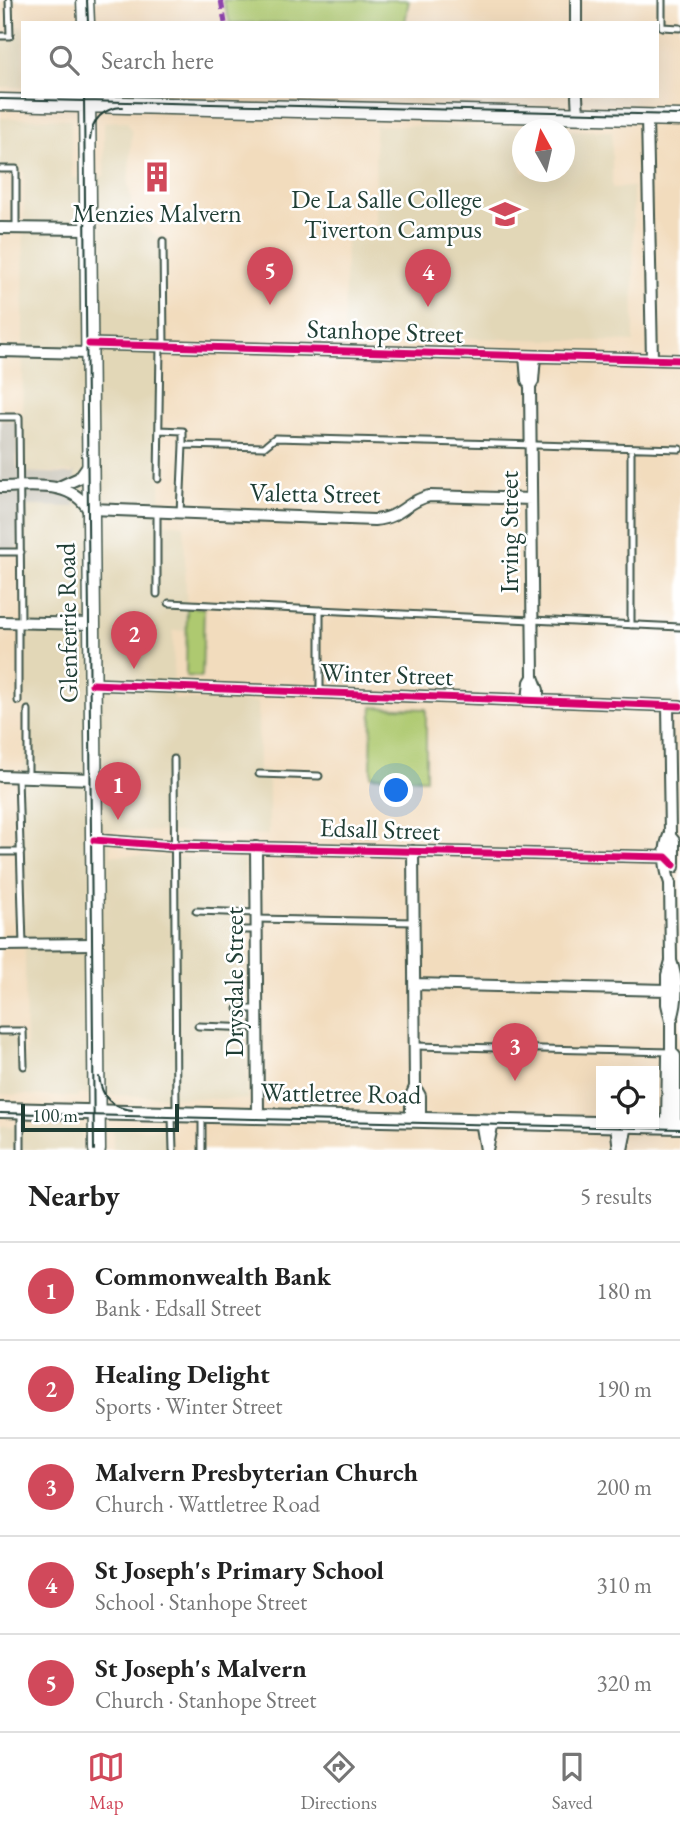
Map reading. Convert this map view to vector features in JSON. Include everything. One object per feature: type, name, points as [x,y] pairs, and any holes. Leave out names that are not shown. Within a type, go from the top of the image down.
[{"type":"main road","points":[[85,0],[86,21]]},
{"type":"main road","points":[[0,102],[87,100],[680,118]]},
{"type":"main road","name":"Glenferrie Road","points":[[87,100],[97,1150]]},
{"type":"main road","name":"Wattletree Road","points":[[0,1110],[596,1124]]},
{"type":"street","points":[[576,0],[576,21]]},
{"type":"street","points":[[577,98],[578,115]]},
{"type":"street","points":[[647,117],[652,359]]},
{"type":"street","points":[[0,228],[88,229]]},
{"type":"street","name":"Stanhope Street","points":[[0,351],[162,346],[680,360]]},
{"type":"street","name":"Irving Street","points":[[530,356],[527,380],[530,386],[533,677],[538,690],[533,701]]},
{"type":"street","points":[[52,488],[65,486],[79,478],[87,469],[90,458]]},
{"type":"street","points":[[0,486],[65,489],[80,498],[91,515]]},
{"type":"street","name":"Valetta Street","points":[[91,515],[157,512],[380,519],[395,516],[417,499],[429,496],[531,499]]},
{"type":"street","points":[[0,622],[92,624]]},
{"type":"street","name":"Winter Street","points":[[92,684],[674,706]]},
{"type":"street","points":[[674,706],[669,835],[666,841],[670,861],[666,871],[670,883],[671,961],[667,990],[671,1052],[675,1056],[674,1126]]},
{"type":"street","points":[[0,776],[93,779]]},
{"type":"street","name":"Edsall Street","points":[[94,840],[174,846],[413,851],[670,861]]},
{"type":"street","name":"Drysdale Street","points":[[256,847],[258,1116]]},
{"type":"street","points":[[413,851],[415,1087],[420,1096],[416,1120]]},
{"type":"street","points":[[0,945],[95,944]]},
{"type":"street","points":[[671,961],[676,974],[676,1005],[671,1021]]},
{"type":"street","points":[[414,984],[667,990]]},
{"type":"street","points":[[486,1150],[487,1122]]},
{"type":"street","points":[[621,1150],[622,1129]]},
{"type":"lane","points":[[0,36],[10,37],[9,0]]},
{"type":"lane","points":[[662,0],[662,27],[680,28]]},
{"type":"lane","points":[[0,169],[16,169],[16,228]]},
{"type":"lane","points":[[158,479],[163,241]]},
{"type":"lane","points":[[0,417],[19,417],[21,552],[18,701]]},
{"type":"lane","points":[[159,430],[183,430],[180,513]]},
{"type":"lane","points":[[183,445],[264,447],[275,438],[680,449]]},
{"type":"lane","points":[[631,448],[631,625]]},
{"type":"lane","points":[[157,512],[157,594]]},
{"type":"lane","points":[[0,552],[21,552]]},
{"type":"lane","points":[[169,603],[680,627]]},
{"type":"lane","points":[[320,610],[320,692]]},
{"type":"lane","points":[[23,945],[20,852],[29,710]]},
{"type":"lane","points":[[173,1150],[174,758]]},
{"type":"lane","points":[[259,774],[319,776]]},
{"type":"lane","points":[[0,852],[20,852]]},
{"type":"lane","points":[[196,911],[237,912],[256,921],[414,922]]},
{"type":"lane","points":[[238,930],[256,921]]},
{"type":"lane","points":[[238,1009],[257,1009]]},
{"type":"lane","points":[[201,1026],[257,1028]]},
{"type":"lane","points":[[0,1031],[23,1031],[24,1066]]},
{"type":"lane","points":[[415,1046],[671,1052]]},
{"type":"lane","points":[[21,1110],[22,1150]]},
{"type":"lane","points":[[202,1115],[202,1150]]},
{"type":"shaded area","points":[[17,27],[21,27],[21,87],[0,87],[0,39],[12,39],[17,35]]},
{"type":"shaded area","points":[[0,118],[69,119],[72,178],[104,176],[104,122],[127,121],[132,133],[128,184],[135,221],[162,239],[160,523],[184,525],[187,630],[173,631],[174,699],[258,702],[259,771],[269,772],[269,835],[110,830],[111,855],[244,859],[248,1100],[0,1094],[0,1034],[21,1034],[21,1066],[26,1065],[21,792],[25,763],[24,506],[75,507],[75,472],[22,472],[24,171],[0,170]]},
{"type":"shaded area","name":"De La Salle College Tiverton Campus","points":[[375,125],[512,128],[512,182],[575,182],[575,130],[612,131],[612,188],[633,187],[634,342],[344,335],[346,240],[376,240]]},
{"type":"shaded area","points":[[0,419],[17,421],[17,466],[22,472],[72,474],[75,471],[75,507],[24,506],[18,512],[18,547],[15,549],[0,548]]},
{"type":"shaded area","points":[[0,1126],[79,1127],[82,1129],[82,1150],[0,1150]]},
{"type":"shaded area","points":[[116,1128],[170,1129],[170,1150],[113,1150],[113,1131]]},
{"type":"green space","points":[[223,0],[409,0],[405,21],[229,21]]},
{"type":"green space","points":[[187,607],[204,608],[202,677],[186,676]]},
{"type":"green space","points":[[372,707],[426,709],[426,779],[371,776]]},
{"type":"tram line","points":[[87,0],[88,21]]},
{"type":"tram line","points":[[84,98],[94,1150]]},
{"type":"tram line","points":[[0,99],[680,115]]},
{"type":"tram line","points":[[90,140],[99,116],[109,110],[123,107]]},
{"type":"tram line","points":[[99,1077],[105,1096],[118,1107],[132,1110]]},
{"type":"tram line","points":[[0,1113],[680,1129]]},
{"type":"marked path","points":[[221,0],[225,21]]},
{"type":"cycle path","points":[[89,344],[680,360]]},
{"type":"cycle path","points":[[92,684],[680,706]]},
{"type":"cycle path","points":[[94,840],[174,846],[666,857],[674,865]]},
{"type":"place","name":"Menzies Malvern","points":[[157,177]]},
{"type":"place","name":"De La Salle College Tiverton Campus","points":[[505,214]]},
{"type":"place","name":"St Joseph's Malvern","points":[[270,305]]},
{"type":"place","name":"St Joseph's Primary School","points":[[428,307]]},
{"type":"place","name":"Healing Delight","points":[[134,669]]},
{"type":"place","name":"Commonwealth Bank","points":[[118,820]]},
{"type":"place","name":"Malvern Presbyterian Church","points":[[515,1081]]}]
